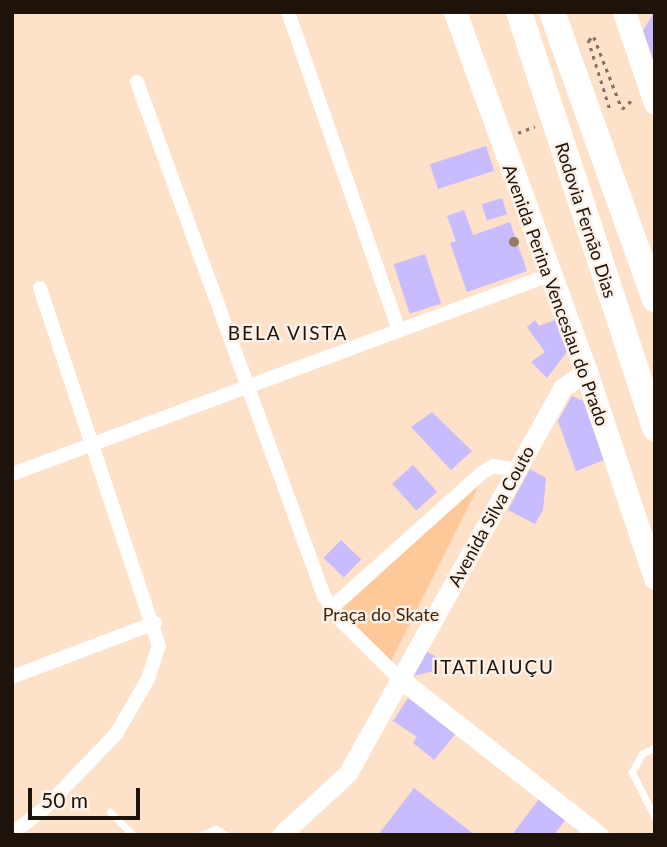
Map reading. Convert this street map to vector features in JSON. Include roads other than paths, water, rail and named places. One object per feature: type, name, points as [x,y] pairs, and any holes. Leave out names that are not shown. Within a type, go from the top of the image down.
[{"type":"highway","name":"Rodovia Fernão Dias","points":[[519,12],[630,361],[655,428]]},
{"type":"highway","name":"Rodovia Fernão Dias","points":[[552,12],[655,299]]},
{"type":"highway","points":[[630,361],[655,439]]},
{"type":"main road","name":"Avenida Perina Venceslau do Prado","points":[[455,12],[586,372],[655,578]]},
{"type":"main road","points":[[627,15],[655,103]]},
{"type":"main road","name":"Avenida Silva Couto","points":[[281,835],[348,773],[565,384],[586,372]]},
{"type":"main road","points":[[400,680],[595,833]]},
{"type":"street","points":[[288,12],[399,331]]},
{"type":"street","points":[[137,82],[247,388],[331,608],[400,680]]},
{"type":"street","points":[[12,474],[549,275]]},
{"type":"street","points":[[12,834],[45,808],[116,734],[155,665],[159,646],[155,623],[40,288]]},
{"type":"street","points":[[331,608],[483,472],[494,467],[516,470]]},
{"type":"street","points":[[12,677],[155,623]]},
{"type":"lane","points":[[655,747],[642,754],[632,772],[655,818]]},
{"type":"lane","points":[[110,812],[132,835]]},
{"type":"lane","points":[[201,835],[216,829],[226,835]]},
{"type":"district","name":"BELA VISTA","points":[[288,333]]},
{"type":"district","name":"ITATIAIUÇU","points":[[494,667]]},
{"type":"park label","name":"Praça do Skate","points":[[381,614]]}]
